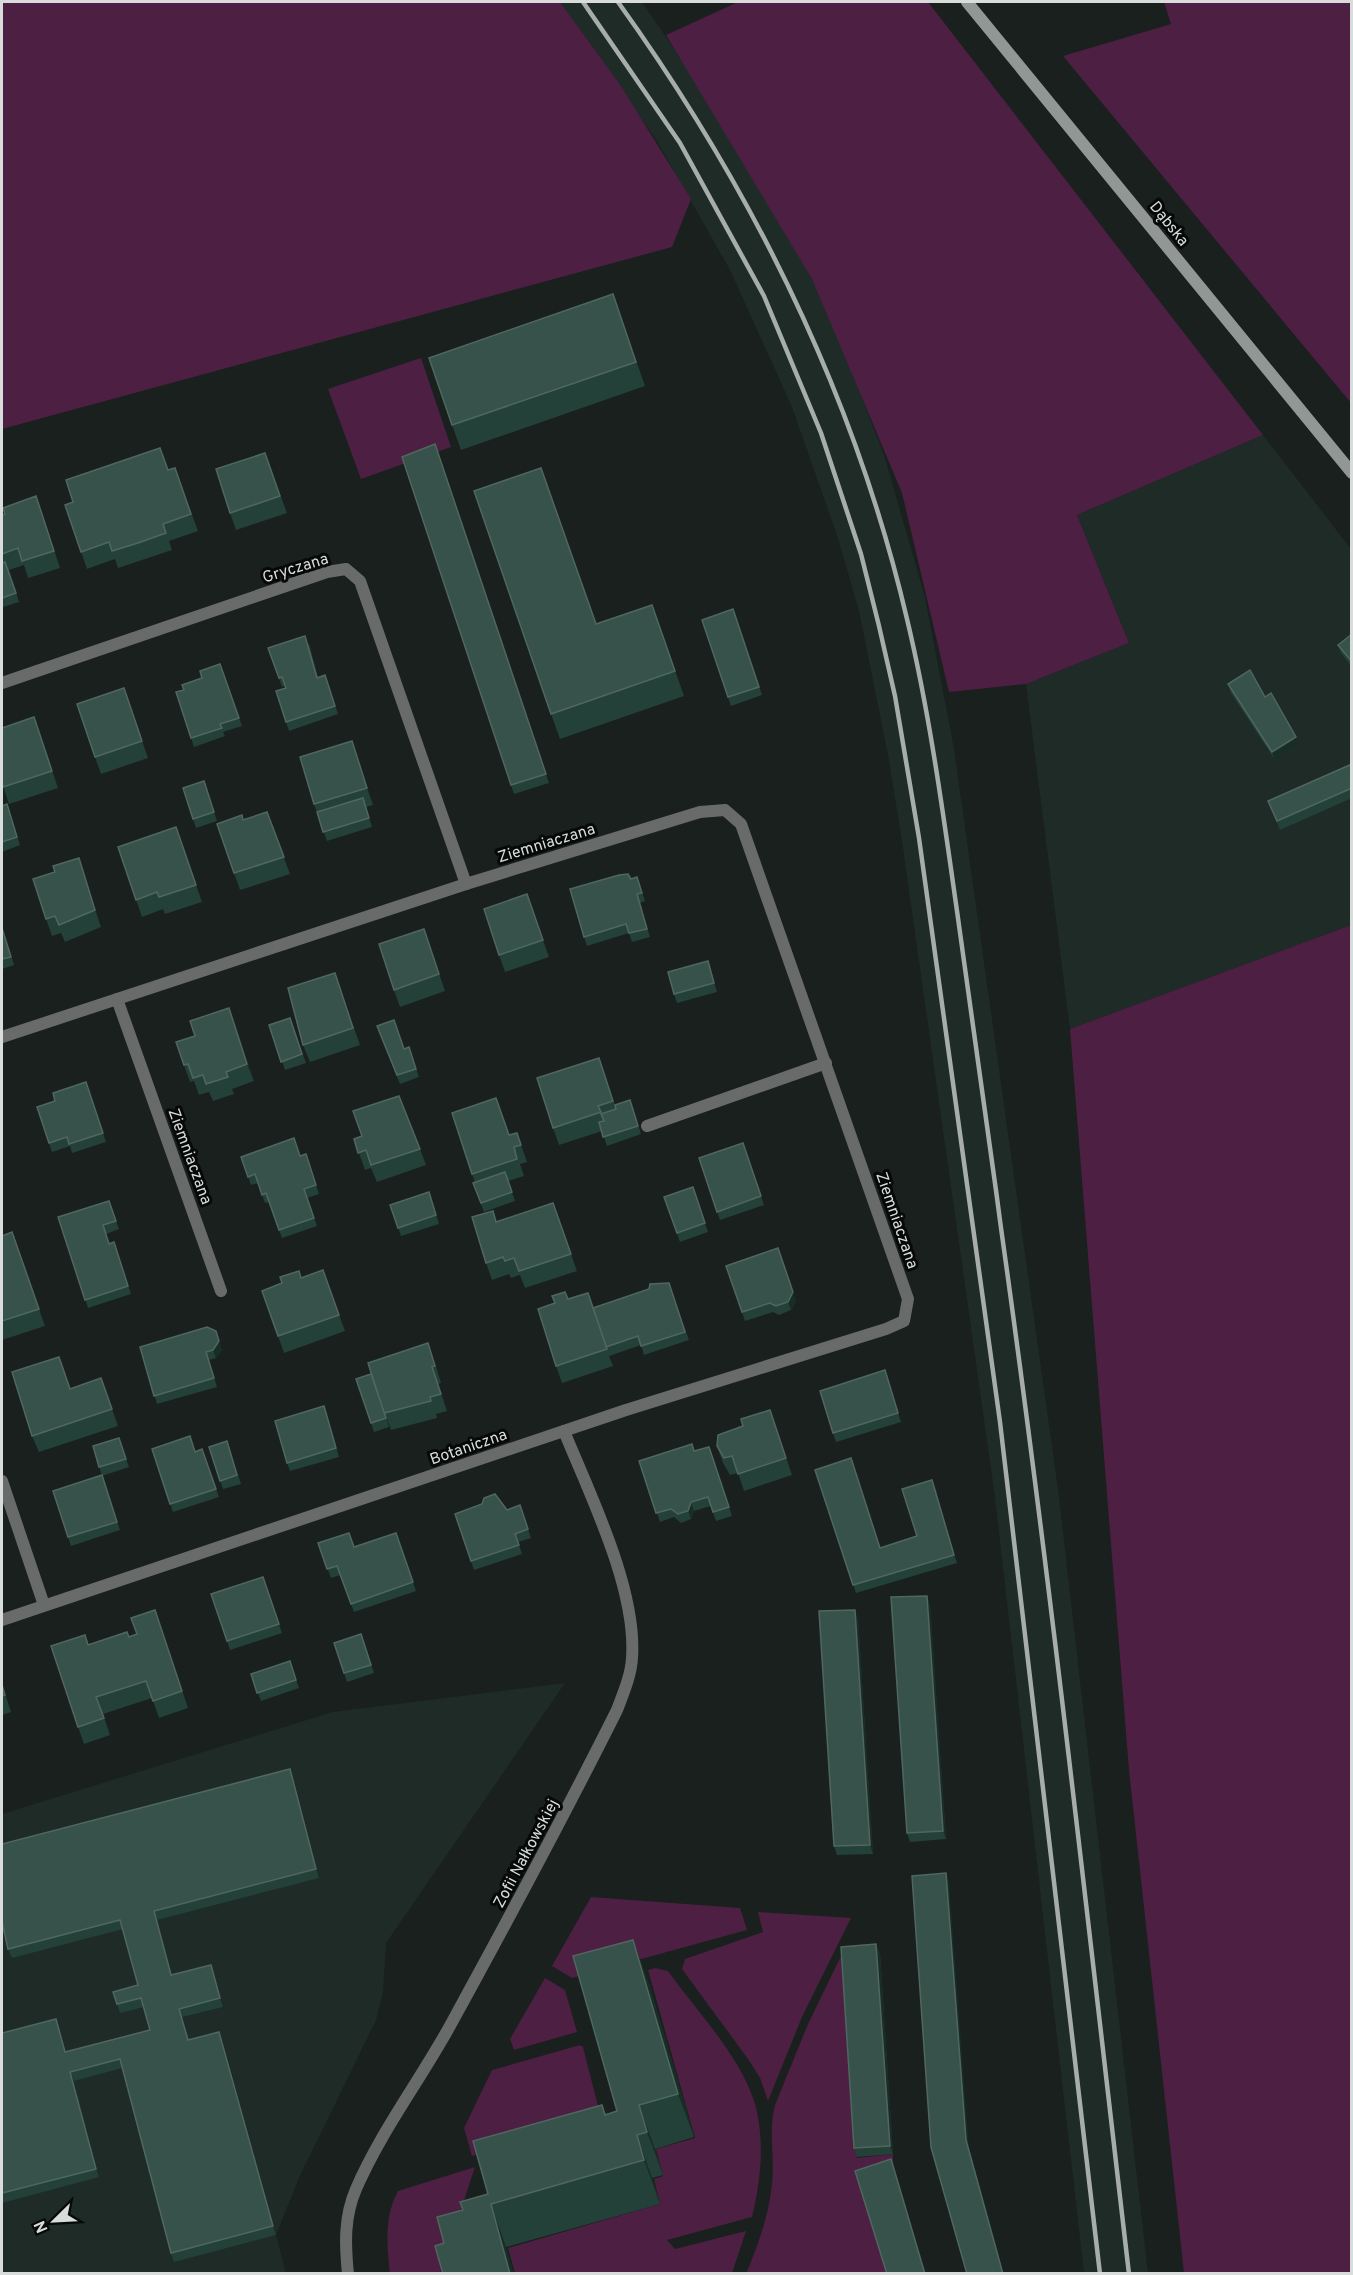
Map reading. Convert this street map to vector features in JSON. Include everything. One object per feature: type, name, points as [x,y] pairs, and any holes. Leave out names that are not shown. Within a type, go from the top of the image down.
[{"type":"street","name":"Dąbska","points":[[967,2],[1350,470]]},
{"type":"street","name":"Gryczana","points":[[2,683],[327,572],[346,569],[360,581],[466,884]]},
{"type":"street","name":"Ziemniaczana","points":[[2,1037],[466,884],[700,812],[725,810],[741,824],[826,1063],[908,1299],[904,1321]]},
{"type":"street","name":"Ziemniaczana","points":[[117,999],[221,1291]]},
{"type":"street","points":[[647,1126],[826,1063]]},
{"type":"street","name":"Botaniczna","points":[[2,1620],[564,1431],[886,1329],[904,1321]]},
{"type":"street","name":"Zofii Nałkowskiej","points":[[348,2274],[344,2231],[355,2190],[450,2026],[523,1892],[617,1710],[625,1688],[632,1658],[624,1589],[564,1431]]},
{"type":"street","points":[[2,1481],[44,1605]]},
{"type":"shaded area","points":[[2,2],[560,2],[621,86],[691,199],[672,247],[2,429]]},
{"type":"shaded area","points":[[560,2],[642,2],[713,106],[794,241],[830,316],[884,455],[925,597],[954,749],[1058,1489],[1148,2273],[1084,2273],[995,1497],[902,841],[888,755],[859,611],[838,538],[792,407],[730,270],[657,141]]},
{"type":"shaded area","points":[[738,2],[928,2],[1263,435],[1077,515],[1129,643],[1026,684],[949,692],[902,493],[812,279],[666,35]]},
{"type":"shaded area","points":[[1164,2],[1351,2],[1351,403],[1063,56],[1171,24]]},
{"type":"shaded area","points":[[421,358],[451,447],[361,479],[328,389]]},
{"type":"shaded area","points":[[1263,435],[1351,549],[1351,925],[1070,1029],[1026,684],[1129,643],[1077,515]]},
{"type":"shaded area","points":[[1351,925],[1351,2273],[1184,2273],[1129,1770],[1070,1029]]},
{"type":"shaded area","points":[[565,1683],[386,1943],[383,1992],[376,2020],[299,2178],[276,2235],[286,2273],[2,2274],[2,1814],[333,1712]]},
{"type":"shaded area","points":[[591,1897],[740,1908],[747,1930],[572,1978],[552,1966]]},
{"type":"shaded area","points":[[758,1912],[851,1918],[802,2017],[768,2101],[760,2078],[748,2059],[682,1969],[685,1959],[763,1932]]},
{"type":"shaded area","points":[[841,1956],[857,2158],[893,2154],[893,2166],[858,2179],[887,2273],[746,2274],[755,2252],[771,2196],[772,2125],[775,2105],[808,2024]]},
{"type":"shaded area","points":[[655,1968],[668,1971],[727,2049],[746,2082],[757,2112],[761,2158],[752,2217],[667,2240],[675,2249],[746,2231],[732,2273],[515,2273],[508,2248],[660,2204],[654,2179],[663,2176],[656,2149],[695,2138],[648,1970]]},
{"type":"shaded area","points":[[545,1978],[565,1990],[577,2032],[514,2050],[510,2039]]},
{"type":"shaded area","points":[[580,2045],[583,2047],[599,2110],[596,2119],[472,2156],[464,2128],[492,2070]]},
{"type":"shaded area","points":[[475,2167],[440,2273],[390,2274],[389,2221],[390,2211],[398,2191]]},
{"type":"building","points":[[613,294],[636,362],[452,425],[429,358]]},
{"type":"building","points":[[435,444],[546,774],[511,785],[402,457]]},
{"type":"building","points":[[160,448],[168,470],[175,468],[191,514],[163,524],[166,533],[138,543],[112,551],[109,542],[81,552],[65,505],[73,502],[66,480]]},
{"type":"building","points":[[265,453],[280,496],[230,513],[216,469]]},
{"type":"building","points":[[541,468],[596,624],[652,605],[675,671],[551,714],[474,491]]},
{"type":"building","points":[[36,496],[54,551],[22,561],[18,548],[2,554],[2,515],[5,514],[3,508]]},
{"type":"building","points":[[5,562],[16,593],[2,598],[2,563]]},
{"type":"building","points":[[733,609],[759,687],[728,697],[702,620]]},
{"type":"building","points":[[1352,634],[1352,662],[1338,645]]},
{"type":"building","points":[[305,636],[317,678],[325,675],[335,706],[286,722],[276,691],[286,688],[282,677],[279,678],[268,648]]},
{"type":"building","points":[[220,664],[239,718],[220,724],[222,728],[191,738],[176,692],[184,690],[182,685],[202,678],[200,671]]},
{"type":"building","points":[[1250,670],[1265,697],[1271,693],[1296,737],[1272,752],[1228,684]]},
{"type":"building","points":[[124,688],[142,741],[95,757],[77,704]]},
{"type":"building","points":[[34,717],[52,771],[3,787],[2,728]]},
{"type":"building","points":[[352,741],[367,788],[314,804],[300,757]]},
{"type":"building","points":[[1352,764],[1352,788],[1277,821],[1268,801]]},
{"type":"building","points":[[204,781],[214,812],[193,819],[183,788]]},
{"type":"building","points":[[363,798],[369,818],[323,832],[317,812]]},
{"type":"building","points":[[7,804],[17,837],[2,842],[2,806]]},
{"type":"building","points":[[267,812],[284,857],[234,873],[217,824],[242,815],[243,820]]},
{"type":"building","points":[[176,827],[196,885],[159,897],[157,892],[136,900],[118,847]]},
{"type":"building","points":[[79,858],[95,910],[59,925],[55,916],[46,919],[33,879],[55,872],[53,866]]},
{"type":"building","points":[[628,874],[631,879],[637,877],[642,893],[637,894],[647,929],[629,933],[626,924],[584,937],[570,889]]},
{"type":"building","points":[[527,894],[543,940],[499,955],[484,909]]},
{"type":"building","points":[[2,928],[11,957],[2,959]]},
{"type":"building","points":[[424,929],[439,974],[394,990],[379,944]]},
{"type":"building","points":[[708,961],[714,983],[674,994],[668,972]]},
{"type":"building","points":[[335,973],[353,1028],[303,1045],[288,988]]},
{"type":"building","points":[[229,1008],[247,1064],[226,1072],[228,1077],[206,1084],[203,1075],[193,1078],[188,1064],[184,1065],[176,1042],[195,1036],[190,1021]]},
{"type":"building","points":[[290,1018],[302,1054],[281,1062],[269,1025]]},
{"type":"building","points":[[394,1020],[404,1049],[409,1047],[416,1069],[397,1075],[377,1026]]},
{"type":"building","points":[[599,1058],[613,1101],[598,1106],[601,1112],[553,1128],[537,1078]]},
{"type":"building","points":[[86,1082],[103,1133],[69,1144],[67,1137],[49,1143],[37,1107],[55,1101],[53,1093]]},
{"type":"building","points":[[399,1096],[420,1149],[371,1165],[366,1150],[358,1153],[354,1139],[362,1136],[353,1111]]},
{"type":"building","points":[[496,1098],[509,1135],[517,1133],[521,1145],[514,1147],[517,1159],[472,1174],[452,1113]]},
{"type":"building","points":[[630,1100],[638,1126],[603,1137],[599,1122],[604,1121],[601,1114],[616,1109],[615,1105]]},
{"type":"building","points":[[294,1138],[300,1156],[306,1154],[316,1185],[304,1189],[314,1218],[279,1230],[266,1193],[262,1195],[255,1174],[248,1177],[241,1157]]},
{"type":"building","points":[[743,1143],[761,1196],[717,1212],[699,1158]]},
{"type":"building","points":[[505,1172],[512,1192],[481,1203],[473,1183]]},
{"type":"building","points":[[693,1187],[705,1223],[677,1233],[664,1197]]},
{"type":"building","points":[[429,1192],[436,1215],[398,1228],[390,1205]]},
{"type":"building","points":[[109,1201],[116,1221],[103,1225],[109,1244],[114,1242],[128,1286],[85,1300],[58,1217]]},
{"type":"building","points":[[553,1203],[571,1254],[519,1271],[514,1258],[505,1261],[503,1257],[486,1263],[472,1217],[493,1211],[496,1222]]},
{"type":"building","points":[[12,1232],[39,1309],[2,1321],[2,1236]]},
{"type":"building","points":[[778,1248],[793,1292],[788,1302],[776,1306],[770,1303],[742,1312],[726,1266]]},
{"type":"building","points":[[323,1270],[339,1315],[278,1336],[262,1291],[282,1283],[280,1277],[299,1271],[301,1278]]},
{"type":"building","points":[[669,1283],[685,1332],[641,1346],[638,1336],[606,1347],[593,1308],[649,1289],[650,1284]]},
{"type":"building","points":[[565,1292],[568,1299],[588,1293],[607,1349],[556,1366],[538,1309],[555,1303],[552,1296]]},
{"type":"building","points":[[207,1327],[216,1331],[219,1341],[213,1350],[206,1352],[214,1378],[154,1396],[140,1347]]},
{"type":"building","points":[[428,1343],[435,1366],[432,1367],[441,1394],[430,1397],[431,1401],[384,1413],[368,1363]]},
{"type":"building","points":[[59,1357],[70,1389],[101,1378],[112,1409],[32,1436],[12,1372]]},
{"type":"building","points":[[885,1370],[898,1413],[833,1433],[820,1391]]},
{"type":"building","points":[[371,1374],[386,1418],[371,1423],[356,1379]]},
{"type":"building","points":[[324,1406],[336,1448],[287,1463],[275,1421]]},
{"type":"building","points":[[770,1410],[786,1458],[738,1474],[732,1456],[724,1458],[717,1446],[718,1435],[743,1426],[741,1419]]},
{"type":"building","points":[[190,1436],[195,1452],[202,1449],[216,1489],[170,1504],[152,1449]]},
{"type":"building","points":[[119,1438],[126,1459],[99,1467],[93,1446]]},
{"type":"building","points":[[227,1441],[237,1475],[220,1481],[209,1447]]},
{"type":"building","points":[[692,1444],[694,1451],[709,1447],[729,1507],[713,1512],[708,1497],[691,1502],[688,1511],[678,1514],[671,1509],[656,1513],[639,1461]]},
{"type":"building","points":[[851,1458],[880,1548],[917,1536],[902,1489],[932,1480],[954,1555],[853,1585],[815,1470]]},
{"type":"building","points":[[102,1475],[117,1522],[68,1537],[53,1491]]},
{"type":"building","points":[[495,1494],[507,1510],[520,1505],[528,1529],[515,1534],[519,1545],[471,1561],[455,1514],[482,1504],[484,1498]]},
{"type":"building","points":[[349,1533],[354,1547],[396,1533],[413,1582],[351,1604],[337,1566],[327,1569],[318,1543]]},
{"type":"building","points":[[263,1577],[279,1624],[227,1641],[211,1594]]},
{"type":"building","points":[[927,1596],[943,1831],[907,1833],[891,1597]]},
{"type":"building","points":[[155,1610],[182,1691],[153,1701],[146,1681],[96,1697],[104,1718],[78,1727],[51,1646],[85,1635],[88,1645],[127,1632],[129,1637],[137,1634],[131,1618]]},
{"type":"building","points":[[855,1610],[870,1845],[834,1846],[819,1611]]},
{"type":"building","points":[[361,1634],[371,1665],[344,1673],[334,1643]]},
{"type":"building","points":[[290,1661],[296,1680],[257,1693],[251,1674]]},
{"type":"building","points":[[290,1769],[316,1869],[154,1911],[171,1975],[211,1965],[220,1998],[179,2009],[188,2040],[219,2032],[273,2226],[171,2253],[120,2059],[70,2072],[96,2169],[2,2193],[2,2033],[56,2019],[65,2052],[150,2030],[141,1998],[117,2004],[113,1992],[138,1985],[120,1920],[8,1949],[2,1922],[2,1844]]},
{"type":"building","points":[[946,1873],[966,2140],[1003,2274],[967,2274],[931,2147],[912,1876]]},
{"type":"building","points":[[633,1940],[678,2094],[639,2105],[647,2132],[637,2135],[644,2160],[491,2204],[510,2274],[443,2274],[435,2246],[444,2243],[437,2217],[463,2210],[460,2202],[488,2194],[473,2141],[602,2105],[605,2115],[617,2111],[573,1956]]},
{"type":"building","points":[[876,1944],[890,2146],[854,2148],[841,1947]]},
{"type":"building","points":[[891,2159],[925,2274],[887,2274],[855,2171]]},
{"type":"railway","points":[[583,2],[680,143],[764,296],[821,433],[861,554],[895,696],[919,838],[1000,1422],[1100,2274]]},
{"type":"railway","points":[[618,2],[667,73],[713,146],[755,220],[793,296],[828,374],[858,454],[885,535],[907,619],[929,728],[947,838],[1019,1358],[1068,1750],[1129,2274]]}]
